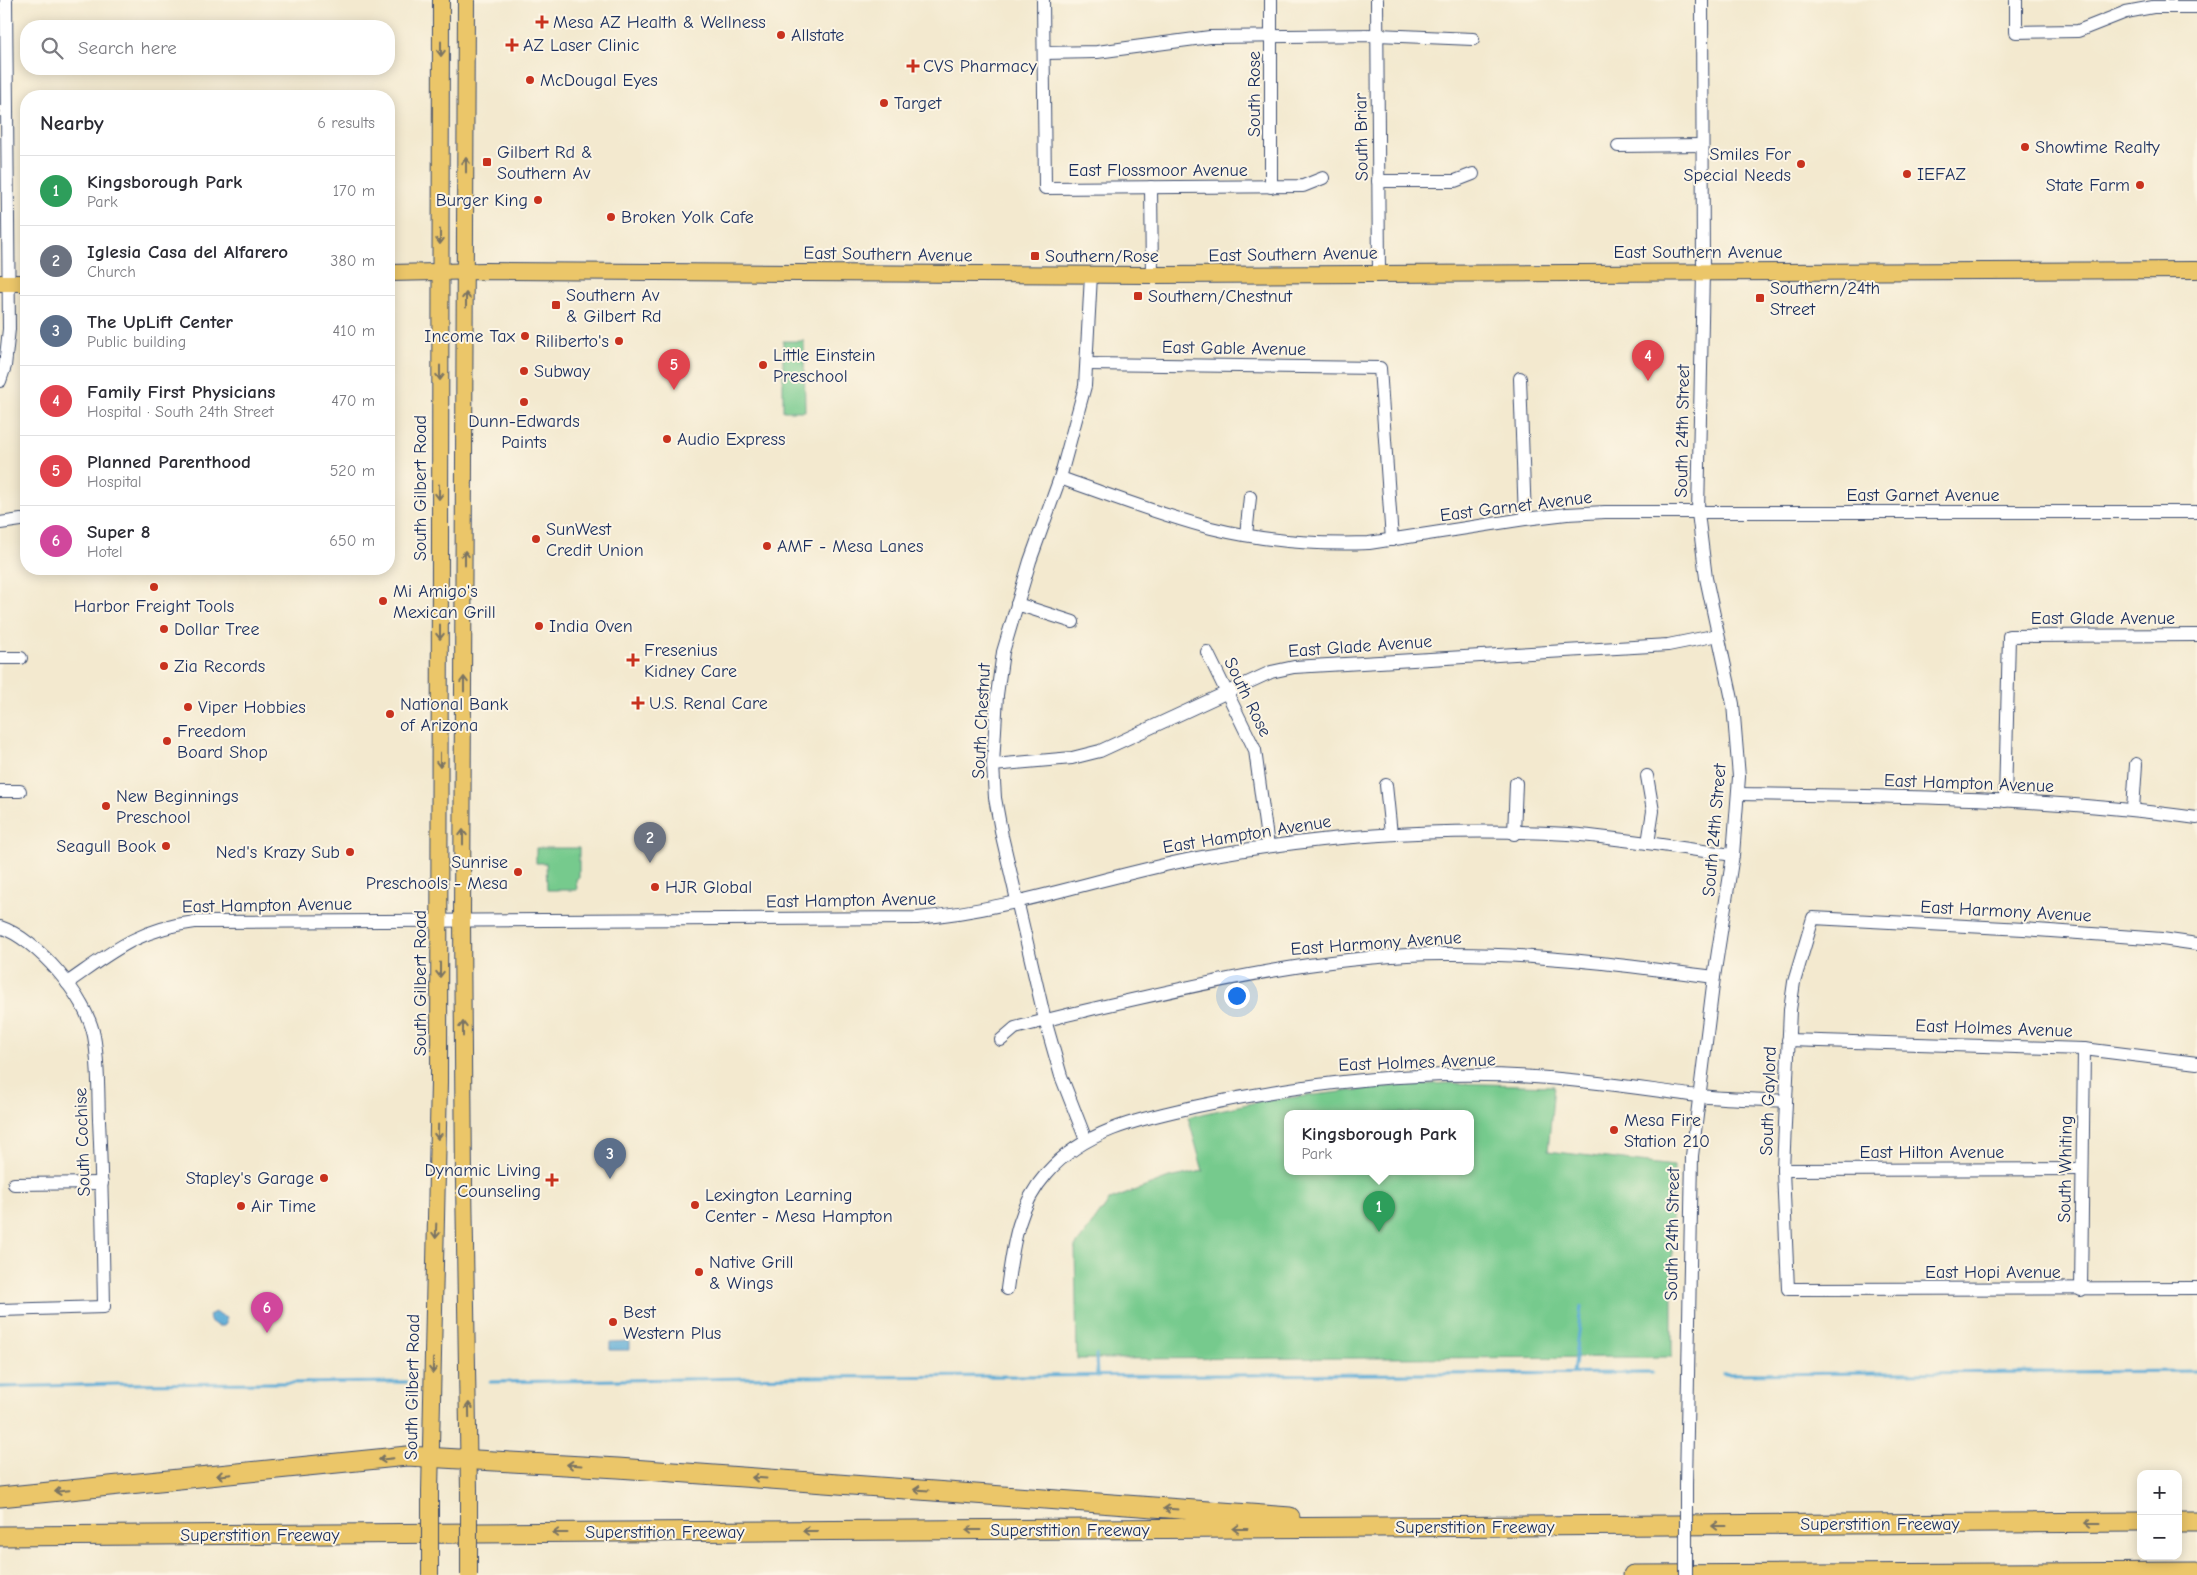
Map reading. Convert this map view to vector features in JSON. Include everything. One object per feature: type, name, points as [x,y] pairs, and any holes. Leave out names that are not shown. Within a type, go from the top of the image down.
[{"type":"highway","points":[[0,1497],[408,1456],[469,1458],[1429,1528]]},
{"type":"highway","name":"Superstition Freeway","points":[[0,1536],[2137,1522]]},
{"type":"highway","points":[[2182,1522],[2197,1522]]},
{"type":"highway","points":[[1633,1575],[2197,1572]]},
{"type":"main road","name":"South Gilbert Road","points":[[430,1575],[430,1491],[439,1091],[441,0]]},
{"type":"main road","points":[[466,0],[462,921],[469,1575]]},
{"type":"main road","name":"East Southern Avenue","points":[[395,273],[466,271],[1152,275],[2197,270]]},
{"type":"main road","points":[[4,283],[20,282]]},
{"type":"street","points":[[0,381],[5,366],[8,336],[4,283],[6,0]]},
{"type":"street","points":[[1043,0],[1044,53],[1098,52],[1210,37],[1377,35],[1473,39]]},
{"type":"street","name":"South Rose","points":[[1271,0],[1271,187]]},
{"type":"street","name":"South Briar","points":[[1377,0],[1379,273]]},
{"type":"street","name":"South 24th Street","points":[[1686,1575],[1690,1197],[1698,1096],[1732,856],[1738,794],[1736,722],[1706,578],[1698,513],[1703,272],[1702,0]]},
{"type":"street","points":[[2016,0],[2016,32],[2078,31],[2126,12],[2153,7],[2197,7]]},
{"type":"street","name":"East Flossmoor Avenue","points":[[1044,53],[1044,188],[1303,186],[1323,178]]},
{"type":"street","points":[[1618,146],[1702,146]]},
{"type":"street","points":[[1378,181],[1455,181],[1473,174]]},
{"type":"street","points":[[1151,187],[1152,275]]},
{"type":"street","name":"South Chestnut","points":[[1086,1140],[1061,1076],[1045,1020],[1002,836],[995,798],[993,765],[997,695],[1003,652],[1030,561],[1060,478],[1081,404],[1087,364],[1091,275]]},
{"type":"street","name":"East Gable Avenue","points":[[1087,364],[1380,368],[1392,540]]},
{"type":"street","points":[[1520,378],[1525,519]]},
{"type":"street","name":"East Garnet Avenue","points":[[1060,478],[1174,518],[1212,528],[1246,535],[1309,543],[1338,544],[1392,540],[1525,519],[1605,512],[2197,512]]},
{"type":"street","points":[[1246,535],[1250,497]]},
{"type":"street","points":[[0,523],[20,520]]},
{"type":"street","points":[[1017,604],[1073,622]]},
{"type":"street","name":"East Glade Avenue","points":[[993,765],[1072,758],[1100,751],[1271,672],[1302,666],[1668,645],[1718,635]]},
{"type":"street","name":"East Glade Avenue","points":[[2005,801],[2009,636],[2197,635]]},
{"type":"street","name":"South Rose","points":[[1207,652],[1228,691],[1255,750],[1268,846]]},
{"type":"street","points":[[0,658],[21,658]]},
{"type":"street","points":[[2133,809],[2136,764]]},
{"type":"street","points":[[1647,776],[1653,811],[1648,843]]},
{"type":"street","points":[[1514,834],[1516,783]]},
{"type":"street","points":[[1386,785],[1390,834]]},
{"type":"street","points":[[0,791],[20,791]]},
{"type":"street","name":"East Hampton Avenue","points":[[1738,794],[2005,801],[2133,809],[2197,818]]},
{"type":"street","name":"East Hampton Avenue","points":[[67,984],[129,941],[148,932],[173,925],[212,921],[902,920],[951,915],[1155,866],[1268,846],[1327,838],[1390,834],[1568,834],[1648,843],[1732,856]]},
{"type":"street","name":"East Harmony Avenue","points":[[1813,918],[2024,929],[2162,939],[2197,944]]},
{"type":"street","name":"South Gaylord","points":[[1788,1289],[1783,1170],[1788,1040],[1794,982],[1813,918]]},
{"type":"street","points":[[0,927],[13,931],[28,943],[67,984]]},
{"type":"street","name":"East Harmony Avenue","points":[[1000,1040],[1015,1028],[1045,1020],[1277,968],[1398,956],[1461,954],[1547,956],[1714,977]]},
{"type":"street","name":"South Cochise","points":[[0,1310],[104,1307],[102,1182],[94,1035],[84,1010],[67,984]]},
{"type":"street","name":"East Holmes Avenue","points":[[1788,1040],[2084,1049],[2197,1063]]},
{"type":"street","name":"South Whiting","points":[[2081,1290],[2081,1169],[2084,1049]]},
{"type":"street","name":"East Holmes Avenue","points":[[1007,1289],[1014,1237],[1021,1215],[1047,1173],[1086,1140],[1132,1122],[1211,1103],[1277,1091],[1380,1077],[1438,1074],[1532,1076],[1698,1096],[1786,1101]]},
{"type":"street","name":"East Hilton Avenue","points":[[1783,1170],[2081,1169]]},
{"type":"street","points":[[14,1184],[102,1182]]},
{"type":"street","name":"East Hopi Avenue","points":[[1788,1289],[2081,1290],[2197,1288]]},
{"type":"green space","points":[[783,341],[804,341],[805,411],[783,411]]},
{"type":"green space","points":[[536,848],[579,848],[579,878],[576,879],[577,890],[547,890],[546,863],[536,863]]},
{"type":"green space","points":[[1450,1083],[1554,1086],[1548,1151],[1674,1166],[1672,1357],[1077,1359],[1075,1247],[1110,1200],[1169,1178],[1203,1171],[1188,1117],[1261,1101],[1393,1086]]},
{"type":"water","points":[[215,1312],[226,1318],[224,1326],[217,1326],[210,1321],[209,1315]]},
{"type":"water","points":[[629,1341],[629,1350],[610,1350],[610,1342]]},
{"type":"waterway","points":[[1573,1373],[1581,1307]]},
{"type":"waterway","points":[[1096,1355],[1097,1376]]},
{"type":"waterway","points":[[1723,1374],[2197,1371]]},
{"type":"waterway","points":[[490,1382],[802,1377],[1652,1373]]},
{"type":"waterway","points":[[0,1387],[120,1384],[406,1382]]},
{"type":"place","name":"Mesa AZ Health & Wellness","points":[[542,22]]},
{"type":"place","name":"Allstate","points":[[781,35]]},
{"type":"place","name":"AZ Laser Clinic","points":[[512,45]]},
{"type":"place","name":"CVS Pharmacy","points":[[913,66]]},
{"type":"place","name":"McDougal Eyes","points":[[530,80]]},
{"type":"place","name":"Target","points":[[884,103]]},
{"type":"place","name":"Showtime Realty","points":[[2025,147]]},
{"type":"place","name":"Gilbert Rd & Southern Av","points":[[487,162]]},
{"type":"place","name":"Smiles For Special Needs","points":[[1801,164]]},
{"type":"place","name":"IEFAZ","points":[[1907,174]]},
{"type":"place","name":"State Farm","points":[[2140,185]]},
{"type":"place","name":"Burger King","points":[[538,200]]},
{"type":"place","name":"Broken Yolk Cafe","points":[[611,217]]},
{"type":"place","name":"Southern/Rose","points":[[1035,256]]},
{"type":"place","name":"Southern/Chestnut","points":[[1138,296]]},
{"type":"place","name":"Southern/24th Street","points":[[1760,298]]},
{"type":"place","name":"Southern Av & Gilbert Rd","points":[[556,305]]},
{"type":"place","name":"Income Tax","points":[[525,336]]},
{"type":"place","name":"Riliberto's","points":[[619,341]]},
{"type":"place","name":"Little Einstein Preschool","points":[[763,365]]},
{"type":"place","name":"Subway","points":[[524,371]]},
{"type":"place","name":"Family First Physicians","points":[[1648,381]]},
{"type":"place","name":"Planned Parenthood","points":[[674,390]]},
{"type":"place","name":"Dunn-Edwards Paints","points":[[524,402]]},
{"type":"place","name":"Audio Express","points":[[667,439]]},
{"type":"place","name":"SunWest Credit Union","points":[[536,539]]},
{"type":"place","name":"AMF - Mesa Lanes","points":[[767,546]]},
{"type":"place","name":"Harbor Freight Tools","points":[[154,587]]},
{"type":"place","name":"Mi Amigo's Mexican Grill","points":[[383,601]]},
{"type":"place","name":"India Oven","points":[[539,626]]},
{"type":"place","name":"Dollar Tree","points":[[164,629]]},
{"type":"place","name":"Fresenius Kidney Care","points":[[633,660]]},
{"type":"place","name":"Zia Records","points":[[164,666]]},
{"type":"place","name":"U.S. Renal Care","points":[[638,703]]},
{"type":"place","name":"Viper Hobbies","points":[[188,707]]},
{"type":"place","name":"National Bank of Arizona","points":[[390,714]]},
{"type":"place","name":"Freedom Board Shop","points":[[167,741]]},
{"type":"place","name":"New Beginnings Preschool","points":[[106,806]]},
{"type":"place","name":"Seagull Book","points":[[166,846]]},
{"type":"place","name":"Ned's Krazy Sub","points":[[350,852]]},
{"type":"place","name":"Iglesia Casa del Alfarero","points":[[650,863]]},
{"type":"place","name":"Sunrise Preschools - Mesa","points":[[518,872]]},
{"type":"place","name":"HJR Global","points":[[655,887]]},
{"type":"place","name":"Mesa Fire Station 210","points":[[1614,1130]]},
{"type":"place","name":"Stapley's Garage","points":[[324,1178]]},
{"type":"place","name":"The UpLift Center","points":[[610,1179]]},
{"type":"place","name":"Dynamic Living Counseling","points":[[552,1180]]},
{"type":"place","name":"Lexington Learning Center - Mesa Hampton","points":[[695,1205]]},
{"type":"place","name":"Air Time","points":[[241,1206]]},
{"type":"place","name":"Kingsborough Park","points":[[1379,1232]]},
{"type":"place","name":"Native Grill & Wings","points":[[699,1272]]},
{"type":"place","name":"Best Western Plus","points":[[613,1322]]},
{"type":"place","name":"Super 8","points":[[267,1333]]}]
